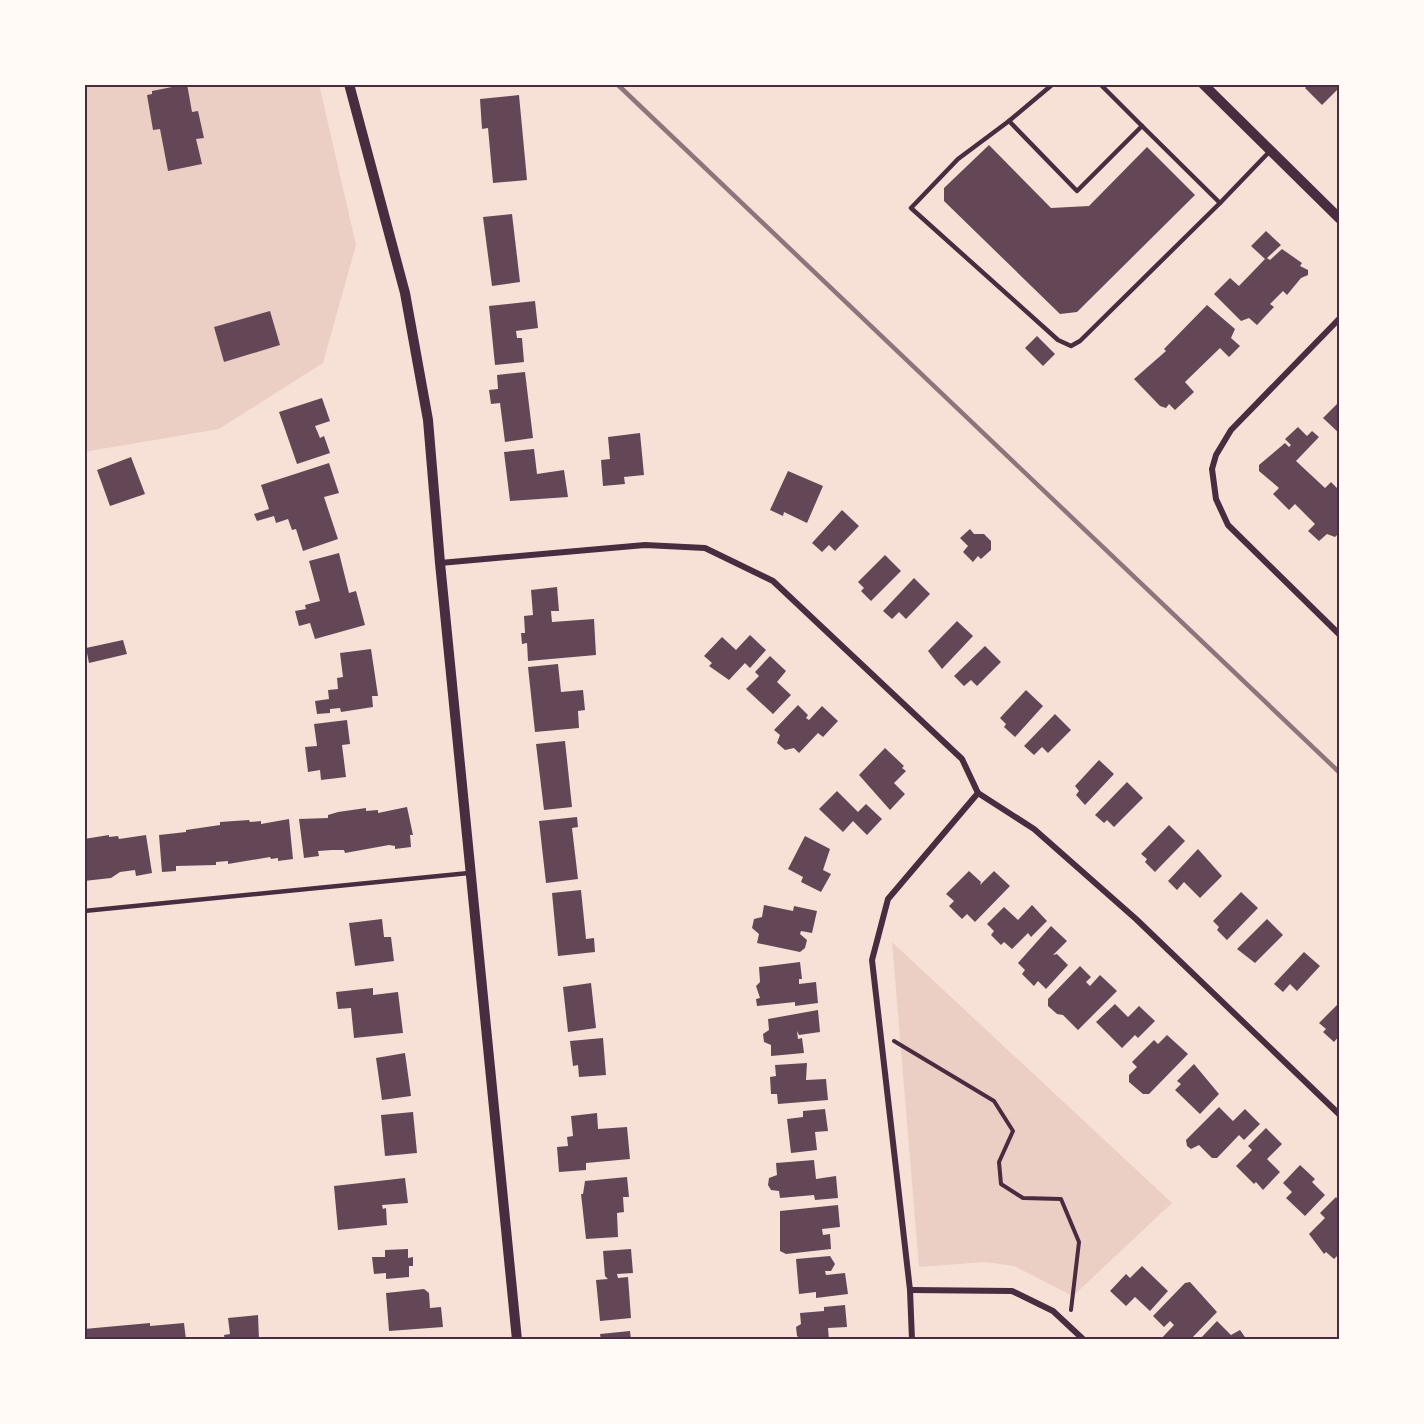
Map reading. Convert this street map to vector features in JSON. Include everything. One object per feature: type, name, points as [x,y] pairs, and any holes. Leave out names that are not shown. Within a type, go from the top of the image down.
[{"type":"street","points":[[349,84],[405,293],[428,420],[440,563],[517,1340]]},
{"type":"street","points":[[1203,84],[1340,219]]},
{"type":"street","points":[[1340,318],[1231,430],[1219,448],[1212,469],[1216,499],[1228,525],[1340,635]]},
{"type":"street","points":[[440,563],[645,545],[705,548],[773,581],[962,759],[978,793],[1034,829],[1136,919],[1340,1115]]},
{"type":"street","points":[[912,1340],[910,1290],[872,960],[888,899],[978,793]]},
{"type":"street","points":[[910,1290],[1012,1291],[1053,1311],[1084,1340]]},
{"type":"lane","points":[[1053,84],[1009,122],[958,159],[911,208],[1058,340],[1071,346],[1080,341],[1220,203],[1270,150]]},
{"type":"lane","points":[[1100,84],[1220,203]]},
{"type":"lane","points":[[1009,122],[1077,191],[1142,126]]},
{"type":"lane","points":[[84,911],[471,873]]},
{"type":"path","points":[[881,1033],[943,1068],[994,1101],[1013,1131],[999,1162],[1000,1184],[1023,1198],[1060,1199],[1079,1242],[1069,1326]]},
{"type":"shaded area","points":[[84,84],[319,84],[356,245],[323,363],[219,429],[84,452]]},
{"type":"shaded area","points":[[892,942],[1172,1203],[1073,1296],[1014,1266],[985,1262],[919,1267]]},
{"type":"building","points":[[187,84],[192,112],[198,111],[204,138],[196,139],[202,164],[168,171],[160,129],[153,130],[147,95],[152,94],[152,91]]},
{"type":"building","points":[[1309,84],[1335,84],[1339,88],[1322,105],[1305,88]]},
{"type":"building","points":[[519,95],[527,180],[493,183],[488,128],[482,129],[480,99]]},
{"type":"building","points":[[989,145],[1051,208],[1089,206],[1147,147],[1195,195],[1077,312],[1060,314],[944,201],[944,188]]},
{"type":"building","points":[[512,214],[520,282],[492,286],[483,217]]},
{"type":"building","points":[[1266,231],[1281,245],[1267,258],[1270,260],[1282,249],[1302,263],[1300,266],[1308,270],[1308,275],[1301,278],[1287,295],[1283,291],[1270,304],[1274,307],[1257,325],[1249,318],[1241,321],[1214,294],[1230,278],[1239,286],[1265,259],[1251,246]]},
{"type":"building","points":[[535,301],[538,328],[516,331],[517,338],[522,338],[524,362],[495,365],[489,306]]},
{"type":"building","points":[[1207,305],[1235,329],[1231,338],[1240,346],[1229,357],[1220,348],[1185,382],[1194,392],[1175,410],[1169,404],[1166,408],[1160,406],[1134,379],[1166,351],[1164,349]]},
{"type":"building","points":[[270,311],[280,345],[224,362],[214,327]]},
{"type":"building","points":[[1037,336],[1055,354],[1043,366],[1025,348]]},
{"type":"building","points":[[525,372],[533,438],[505,442],[500,403],[491,404],[489,390],[498,389],[497,375]]},
{"type":"building","points":[[322,398],[330,421],[315,426],[320,438],[324,436],[330,453],[297,464],[279,412]]},
{"type":"building","points":[[1340,401],[1340,434],[1323,418]]},
{"type":"building","points":[[1298,427],[1307,436],[1312,431],[1319,437],[1296,461],[1325,488],[1331,482],[1340,491],[1340,532],[1335,537],[1327,534],[1319,541],[1308,531],[1315,524],[1295,504],[1289,510],[1273,494],[1279,488],[1259,471],[1259,465],[1285,443],[1289,447],[1291,445],[1285,439]]},
{"type":"building","points":[[640,433],[644,475],[624,477],[625,484],[603,486],[601,460],[610,459],[608,437]]},
{"type":"building","points":[[534,449],[537,474],[564,470],[568,497],[510,501],[504,452]]},
{"type":"building","points":[[131,457],[145,494],[110,506],[97,470]]},
{"type":"building","points":[[329,463],[339,493],[324,497],[338,539],[303,551],[296,529],[292,530],[288,519],[276,523],[274,516],[257,521],[254,514],[269,509],[261,485]]},
{"type":"building","points":[[788,471],[823,486],[807,523],[784,512],[783,516],[770,510]]},
{"type":"building","points":[[842,510],[859,526],[835,551],[829,545],[822,552],[812,543]]},
{"type":"building","points":[[970,529],[974,534],[984,534],[991,541],[991,550],[981,559],[978,556],[973,562],[963,552],[968,546],[960,538]]},
{"type":"building","points":[[339,553],[349,593],[356,591],[365,625],[315,639],[310,623],[299,626],[295,611],[306,609],[305,605],[320,601],[309,561]]},
{"type":"building","points":[[885,555],[901,571],[871,601],[861,591],[864,588],[858,582]]},
{"type":"building","points":[[914,578],[930,594],[906,619],[899,612],[892,619],[883,611]]},
{"type":"building","points":[[557,587],[559,611],[551,611],[552,622],[594,619],[596,655],[528,661],[527,643],[522,644],[521,633],[525,633],[524,616],[533,615],[531,590]]},
{"type":"building","points":[[957,621],[973,636],[942,669],[928,651]]},
{"type":"building","points":[[750,635],[766,650],[750,668],[745,663],[729,680],[709,666],[712,663],[704,656],[722,637],[736,650]]},
{"type":"building","points":[[123,640],[127,654],[89,663],[86,648]]},
{"type":"building","points":[[985,646],[1001,662],[977,686],[971,680],[964,686],[954,676]]},
{"type":"building","points":[[371,649],[378,696],[372,696],[373,707],[341,712],[340,708],[330,709],[330,713],[317,714],[315,701],[329,699],[328,690],[338,689],[337,678],[343,677],[340,653]]},
{"type":"building","points":[[770,656],[786,671],[777,682],[791,695],[773,714],[746,689],[759,676],[755,672]]},
{"type":"building","points":[[558,664],[561,692],[583,690],[585,710],[578,711],[579,728],[535,732],[528,667]]},
{"type":"building","points":[[1026,690],[1043,706],[1015,737],[1004,727],[1006,724],[1000,718]]},
{"type":"building","points":[[798,705],[808,715],[806,718],[809,720],[822,706],[838,721],[823,737],[818,733],[799,753],[794,748],[785,750],[777,743],[780,735],[774,730]]},
{"type":"building","points":[[1055,714],[1071,730],[1048,753],[1042,747],[1034,755],[1024,746]]},
{"type":"building","points":[[347,720],[350,744],[342,745],[346,777],[321,780],[320,770],[308,772],[305,747],[317,746],[314,724]]},
{"type":"building","points":[[565,741],[572,807],[544,810],[536,744]]},
{"type":"building","points":[[885,748],[904,766],[902,768],[906,771],[894,783],[905,794],[890,810],[859,775]]},
{"type":"building","points":[[1099,760],[1114,774],[1085,805],[1076,795],[1079,791],[1075,786]]},
{"type":"building","points":[[1127,782],[1143,798],[1114,827],[1107,820],[1104,823],[1095,815]]},
{"type":"building","points":[[837,791],[858,812],[866,804],[882,819],[867,835],[853,821],[843,832],[819,809]]},
{"type":"building","points":[[407,807],[413,835],[410,835],[411,847],[395,849],[395,846],[389,845],[345,853],[344,850],[318,851],[319,856],[304,858],[299,819],[328,818],[328,815],[338,812],[366,808],[366,811],[378,810],[378,813]]},
{"type":"building","points":[[577,817],[578,827],[572,828],[578,879],[546,883],[539,821]]},
{"type":"building","points":[[289,819],[293,859],[278,861],[278,858],[271,859],[270,857],[228,864],[228,861],[216,862],[216,865],[176,866],[176,871],[162,872],[159,835],[220,825],[220,822],[249,820],[250,822],[261,821],[261,824]]},
{"type":"building","points":[[1169,825],[1185,841],[1155,872],[1141,854]]},
{"type":"building","points":[[109,835],[109,837],[118,836],[119,839],[146,835],[152,873],[136,876],[135,870],[120,872],[111,878],[84,881],[84,839]]},
{"type":"building","points":[[805,836],[830,849],[823,870],[831,874],[821,892],[801,882],[803,877],[788,869]]},
{"type":"building","points":[[1198,849],[1222,876],[1200,898],[1184,882],[1177,890],[1168,881]]},
{"type":"building","points":[[969,871],[981,882],[980,885],[994,871],[1010,886],[975,922],[967,914],[962,919],[949,906],[954,901],[946,894]]},
{"type":"building","points":[[581,890],[586,939],[594,938],[595,952],[558,956],[552,893]]},
{"type":"building","points":[[1241,892],[1258,908],[1227,940],[1217,930],[1219,927],[1213,921]]},
{"type":"building","points":[[764,905],[793,911],[794,906],[817,911],[812,933],[801,931],[800,934],[807,940],[805,948],[800,952],[757,943],[759,934],[752,928],[754,919],[762,917]]},
{"type":"building","points":[[1032,905],[1047,921],[1031,937],[1028,933],[1012,949],[1004,942],[1001,945],[991,935],[994,931],[987,924],[1004,907],[1018,920]]},
{"type":"building","points":[[382,919],[384,937],[391,937],[394,961],[355,966],[349,923]]},
{"type":"building","points":[[1267,919],[1283,935],[1255,963],[1237,949]]},
{"type":"building","points":[[1051,926],[1067,941],[1053,955],[1057,954],[1068,965],[1046,989],[1038,981],[1034,986],[1022,974],[1025,970],[1018,963]]},
{"type":"building","points":[[1304,952],[1320,966],[1297,991],[1290,984],[1283,992],[1274,984]]},
{"type":"building","points":[[800,962],[802,979],[799,979],[799,984],[816,982],[818,1003],[795,1006],[795,1002],[757,1006],[756,999],[760,998],[756,986],[760,982],[759,967]]},
{"type":"building","points":[[1080,966],[1091,977],[1086,982],[1090,986],[1100,975],[1117,991],[1078,1030],[1063,1015],[1057,1014],[1048,1006],[1048,999]]},
{"type":"building","points":[[591,983],[596,1028],[568,1032],[563,987]]},
{"type":"building","points":[[373,988],[373,995],[398,992],[403,1033],[354,1038],[351,1008],[338,1009],[336,992]]},
{"type":"building","points":[[1340,1002],[1340,1035],[1334,1042],[1323,1032],[1326,1029],[1319,1023]]},
{"type":"building","points":[[1115,1004],[1128,1017],[1139,1006],[1155,1021],[1138,1038],[1135,1035],[1122,1048],[1096,1022]]},
{"type":"building","points":[[818,1010],[820,1032],[799,1035],[797,1031],[798,1039],[802,1038],[804,1053],[771,1056],[771,1045],[764,1042],[763,1034],[769,1030],[768,1019]]},
{"type":"building","points":[[1167,1035],[1188,1054],[1149,1094],[1143,1094],[1129,1082],[1129,1075],[1137,1067],[1132,1062],[1154,1040],[1158,1044]]},
{"type":"building","points":[[603,1038],[606,1075],[579,1077],[578,1065],[573,1066],[570,1041]]},
{"type":"building","points":[[405,1053],[411,1096],[382,1100],[376,1058]]},
{"type":"building","points":[[807,1063],[806,1080],[826,1079],[828,1100],[778,1104],[777,1094],[771,1094],[770,1077],[776,1076],[775,1065]]},
{"type":"building","points":[[1194,1064],[1219,1094],[1200,1114],[1175,1090],[1181,1084],[1177,1081]]},
{"type":"building","points":[[1219,1107],[1233,1121],[1245,1109],[1260,1124],[1244,1140],[1239,1135],[1217,1158],[1212,1158],[1199,1145],[1191,1149],[1187,1146],[1186,1140]]},
{"type":"building","points":[[825,1109],[828,1131],[815,1132],[817,1150],[791,1153],[787,1119],[803,1117],[803,1111]]},
{"type":"building","points":[[413,1112],[417,1153],[385,1156],[381,1115]]},
{"type":"building","points":[[597,1113],[598,1129],[627,1127],[630,1159],[586,1163],[586,1170],[559,1172],[557,1147],[568,1146],[567,1137],[573,1136],[571,1116]]},
{"type":"building","points":[[1266,1128],[1282,1144],[1267,1159],[1280,1172],[1263,1190],[1236,1166],[1252,1150],[1248,1146]]},
{"type":"building","points":[[814,1160],[816,1179],[836,1176],[838,1198],[815,1200],[814,1195],[780,1198],[779,1191],[771,1190],[768,1185],[769,1178],[777,1175],[776,1163]]},
{"type":"building","points":[[1300,1165],[1315,1179],[1312,1182],[1325,1195],[1305,1216],[1286,1198],[1292,1192],[1283,1183]]},
{"type":"building","points":[[627,1177],[629,1197],[623,1197],[624,1212],[617,1213],[618,1237],[586,1239],[581,1194],[583,1194],[585,1181]]},
{"type":"building","points":[[405,1178],[408,1203],[382,1205],[383,1209],[386,1208],[387,1225],[338,1230],[334,1186]]},
{"type":"building","points":[[1336,1197],[1340,1202],[1340,1224],[1337,1227],[1340,1230],[1340,1253],[1334,1259],[1326,1252],[1324,1254],[1309,1234],[1325,1218],[1320,1213]]},
{"type":"building","points":[[838,1205],[840,1227],[822,1229],[823,1235],[830,1234],[831,1249],[786,1254],[780,1251],[780,1211]]},
{"type":"building","points":[[408,1249],[408,1258],[413,1257],[413,1266],[409,1266],[409,1277],[386,1279],[386,1273],[374,1274],[372,1257],[385,1257],[385,1250]]},
{"type":"building","points":[[631,1249],[633,1273],[617,1274],[618,1278],[628,1277],[631,1318],[600,1321],[596,1280],[608,1279],[605,1276],[603,1251]]},
{"type":"building","points":[[830,1256],[835,1264],[831,1271],[825,1271],[826,1275],[845,1273],[848,1294],[816,1298],[816,1292],[799,1294],[796,1259]]},
{"type":"building","points":[[1142,1266],[1168,1291],[1150,1311],[1135,1297],[1126,1306],[1110,1291],[1126,1274],[1130,1278]]},
{"type":"building","points":[[1190,1282],[1217,1312],[1190,1340],[1160,1340],[1174,1325],[1170,1321],[1164,1327],[1153,1316],[1185,1283]]},
{"type":"building","points":[[424,1289],[429,1293],[430,1308],[441,1307],[443,1327],[389,1331],[386,1293]]},
{"type":"building","points":[[845,1305],[847,1327],[828,1328],[829,1340],[802,1340],[797,1336],[796,1327],[801,1324],[800,1313],[824,1311],[824,1307]]},
{"type":"building","points":[[258,1315],[259,1340],[225,1340],[224,1335],[230,1334],[228,1318]]},
{"type":"building","points":[[1217,1321],[1231,1335],[1240,1330],[1247,1340],[1199,1340]]},
{"type":"building","points":[[150,1323],[150,1326],[184,1323],[186,1340],[84,1340],[84,1329]]},
{"type":"building","points":[[630,1331],[631,1340],[601,1340],[600,1334]]},
{"type":"railway","points":[[617,84],[1340,773]]}]
